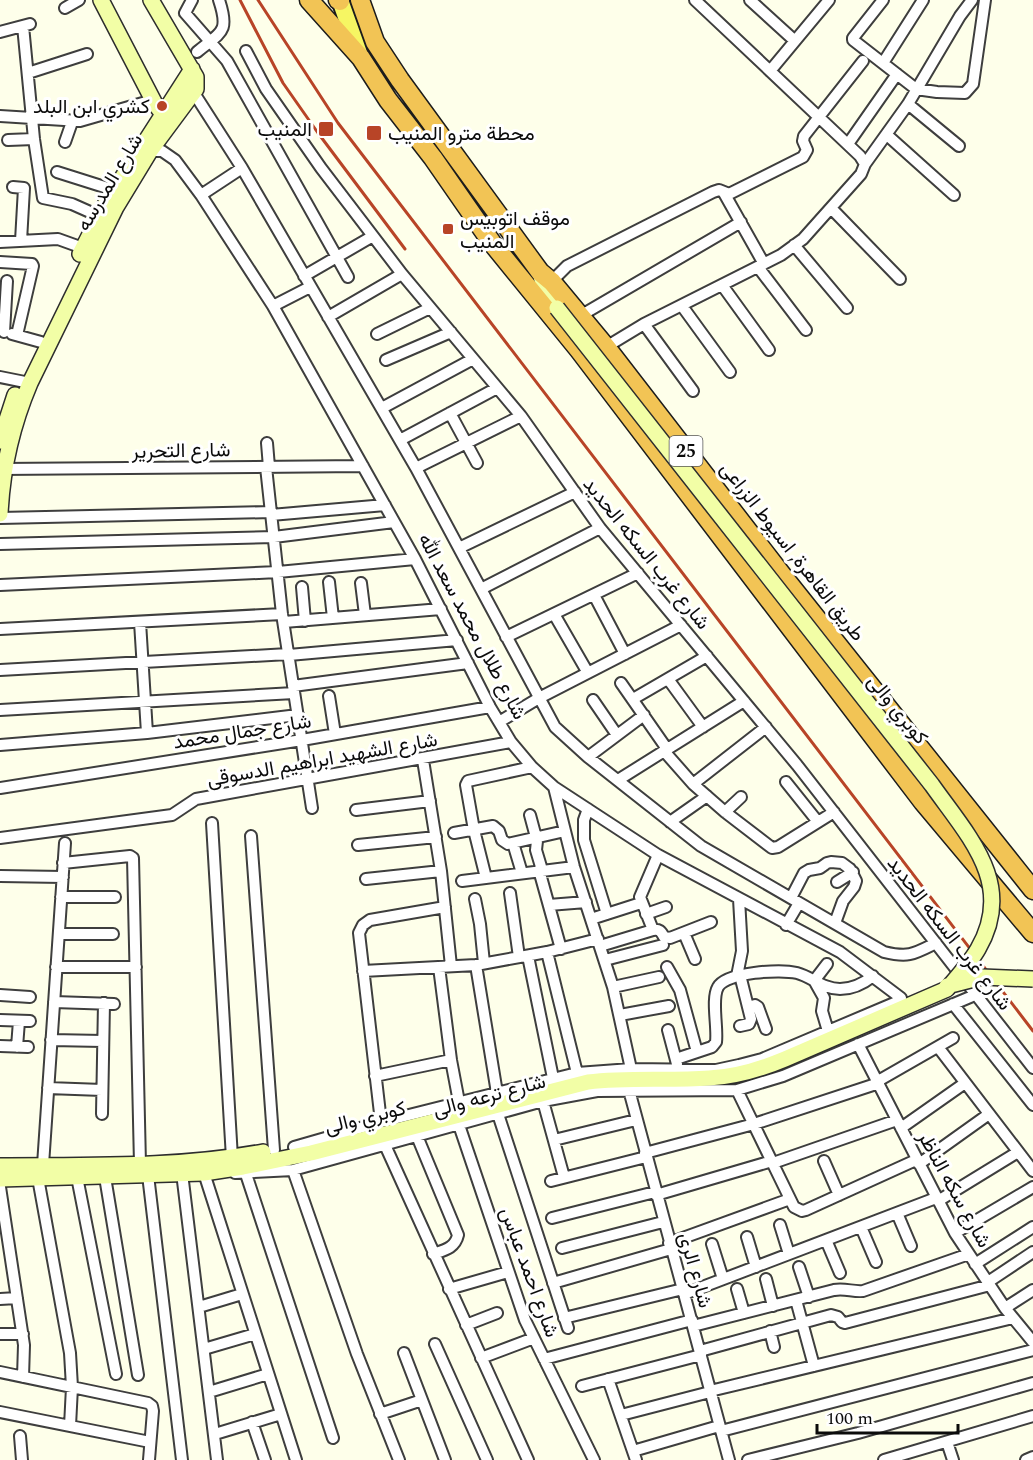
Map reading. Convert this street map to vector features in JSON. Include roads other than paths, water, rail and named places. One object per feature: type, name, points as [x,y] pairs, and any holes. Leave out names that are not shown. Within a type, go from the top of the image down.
[{"type":"highway","points":[[309,0],[361,58]]},
{"type":"highway","name":"طريق القاهرة, اسيوط الزراعى","points":[[360,0],[375,42],[400,80],[545,281],[580,316],[606,347],[782,575],[1033,890]]},
{"type":"highway","name":"25","points":[[361,58],[388,100],[437,164],[492,243],[579,350],[930,811],[1030,926]]},
{"type":"main road","points":[[101,0],[162,113]]},
{"type":"main road","points":[[151,0],[192,69],[197,83],[194,93]]},
{"type":"main road","points":[[340,0],[361,58]]},
{"type":"main road","name":"شارع المدرسه","points":[[0,516],[2,470],[22,405],[26,381],[162,113],[192,69]]},
{"type":"main road","name":"شارع المدرسه","points":[[0,441],[41,342],[99,216],[114,190],[143,151],[194,93]]},
{"type":"main road","name":"كوبري والى","points":[[545,281],[557,308],[932,785],[981,854],[992,887],[993,901],[990,916],[980,947],[971,961],[943,989]]},
{"type":"main road","name":"كوبري والى","points":[[695,501],[712,516],[738,549],[844,688],[926,789],[975,858],[985,888],[986,900],[979,931],[943,989]]},
{"type":"main road","name":"كوبري والى","points":[[294,1147],[376,1131],[588,1081],[614,1077],[709,1077],[735,1073],[785,1058],[943,989],[982,977],[1033,979]]},
{"type":"main road","name":"كوبري والى","points":[[204,1173],[311,1153],[588,1082],[614,1079],[710,1078],[735,1075],[785,1059],[943,989],[983,982],[1033,984]]},
{"type":"main road","name":"شارع ترعه والى","points":[[0,1166],[77,1177],[105,1177],[294,1147]]},
{"type":"main road","name":"شارع ترعه والى","points":[[0,1179],[40,1171],[144,1170],[204,1173]]},
{"type":"street","points":[[64,8],[79,0]]},
{"type":"street","points":[[192,0],[185,13],[227,61],[348,277]]},
{"type":"street","points":[[197,52],[221,32],[224,26],[225,19],[219,0]]},
{"type":"street","points":[[695,0],[848,144],[865,164]]},
{"type":"street","points":[[750,0],[795,41]]},
{"type":"street","points":[[770,72],[826,4],[813,0]]},
{"type":"street","points":[[883,0],[852,39],[916,88],[937,92],[965,93],[972,88],[986,0]]},
{"type":"street","points":[[883,63],[923,0]]},
{"type":"street","points":[[606,347],[644,324],[761,265],[803,239],[861,174],[865,164],[908,104],[960,16],[972,0]]},
{"type":"street","points":[[0,32],[27,25],[28,73],[34,140],[43,198],[72,204],[99,216]]},
{"type":"street","name":"شارع غرب السكه الحديد","points":[[246,51],[266,89],[321,168],[402,274],[521,416],[600,528],[834,812],[1033,1068]]},
{"type":"street","points":[[28,73],[87,54]]},
{"type":"street","points":[[545,281],[567,266],[713,192],[719,190],[729,194],[806,155],[807,148],[803,138],[863,61]]},
{"type":"street","points":[[848,144],[897,74]]},
{"type":"street","name":"شارع طلال محمد سعد الله","points":[[194,93],[242,168],[382,408],[506,637],[534,701],[555,726],[588,757],[701,846],[884,952],[913,955],[936,943]]},
{"type":"street","points":[[0,116],[80,122],[153,100]]},
{"type":"street","points":[[908,104],[959,146]]},
{"type":"street","points":[[65,142],[72,122]]},
{"type":"street","points":[[887,135],[954,195]]},
{"type":"street","points":[[8,140],[34,140]]},
{"type":"street","name":"شارع طلال محمد سعد الله","points":[[143,151],[162,151],[171,156],[201,195],[273,306],[415,559],[490,707],[511,742],[532,767],[554,787],[658,855],[840,952],[901,996],[899,1001]]},
{"type":"street","points":[[201,195],[242,168]]},
{"type":"street","points":[[57,172],[114,190]]},
{"type":"street","points":[[13,187],[24,187],[21,241]]},
{"type":"street","points":[[724,193],[741,222],[761,265],[806,330]]},
{"type":"street","points":[[831,208],[900,279]]},
{"type":"street","points":[[580,316],[741,222]]},
{"type":"street","points":[[0,242],[21,241],[58,234],[83,248]]},
{"type":"street","points":[[304,276],[373,236]]},
{"type":"street","points":[[794,245],[847,308]]},
{"type":"street","points":[[0,262],[33,265],[16,335]]},
{"type":"street","points":[[328,317],[402,274]]},
{"type":"street","points":[[7,281],[2,332],[41,342]]},
{"type":"street","points":[[722,285],[769,350]]},
{"type":"street","points":[[273,306],[310,287]]},
{"type":"street","points":[[682,306],[730,372]]},
{"type":"street","points":[[377,334],[430,308]]},
{"type":"street","points":[[644,324],[693,391]]},
{"type":"street","points":[[386,360],[451,332]]},
{"type":"street","points":[[382,408],[473,359]]},
{"type":"street","points":[[0,377],[26,381]]},
{"type":"street","points":[[400,440],[497,388]]},
{"type":"street","points":[[450,413],[477,463]]},
{"type":"street","points":[[416,468],[521,416]]},
{"type":"street","points":[[267,443],[271,513],[283,618],[312,808]]},
{"type":"street","name":"شارع التحرير","points":[[2,470],[363,466]]},
{"type":"street","points":[[459,548],[575,492]]},
{"type":"street","points":[[0,516],[271,513],[385,505]]},
{"type":"street","points":[[333,509],[336,529]]},
{"type":"street","points":[[0,544],[274,537],[394,522]]},
{"type":"street","points":[[481,589],[600,528]]},
{"type":"street","points":[[0,585],[278,572],[415,559]]},
{"type":"street","points":[[506,637],[638,573]]},
{"type":"street","points":[[329,582],[333,618]]},
{"type":"street","points":[[361,583],[365,615]]},
{"type":"street","points":[[302,587],[305,621]]},
{"type":"street","points":[[594,595],[625,654]]},
{"type":"street","points":[[0,629],[283,618],[305,621],[441,609]]},
{"type":"street","points":[[554,614],[588,673]]},
{"type":"street","points":[[140,622],[147,733]]},
{"type":"street","points":[[499,722],[534,701],[681,625]]},
{"type":"street","points":[[0,670],[289,654],[456,640]]},
{"type":"street","points":[[633,699],[707,656]]},
{"type":"street","points":[[0,710],[145,702],[294,690],[468,663]]},
{"type":"street","points":[[668,679],[703,726]]},
{"type":"street","points":[[621,683],[666,750],[693,784],[772,848],[782,850],[834,812]]},
{"type":"street","points":[[329,696],[336,734]]},
{"type":"street","points":[[593,700],[617,735]]},
{"type":"street","points":[[618,780],[744,701]]},
{"type":"street","name":"شارع جمال محمد","points":[[0,788],[302,740],[490,707]]},
{"type":"street","points":[[0,745],[147,733],[298,715]]},
{"type":"street","points":[[588,757],[644,715]]},
{"type":"street","points":[[693,784],[765,727]]},
{"type":"street","name":"شارع الشهيد ابراهيم الدسوقى","points":[[0,838],[172,815],[196,800],[511,742]]},
{"type":"street","points":[[423,760],[445,907],[445,967],[451,1060],[459,1102]]},
{"type":"street","points":[[486,878],[466,785],[468,781],[532,767]]},
{"type":"street","points":[[786,782],[818,822]]},
{"type":"street","points":[[554,787],[574,867],[613,987],[631,1069]]},
{"type":"street","points":[[670,822],[707,796]]},
{"type":"street","points":[[725,812],[741,797]]},
{"type":"street","points":[[356,810],[430,801]]},
{"type":"street","points":[[588,809],[584,820],[584,840],[607,914]]},
{"type":"street","points":[[530,815],[538,844],[536,850],[540,870],[561,948]]},
{"type":"street","points":[[212,823],[232,1158]]},
{"type":"street","points":[[454,833],[493,826],[500,831],[504,843],[513,843],[565,831]]},
{"type":"street","points":[[251,836],[274,1150]]},
{"type":"street","points":[[358,845],[436,837]]},
{"type":"street","points":[[65,843],[40,1171],[70,1353],[72,1387],[70,1426]]},
{"type":"street","points":[[513,843],[522,873]]},
{"type":"street","points":[[837,882],[867,854]]},
{"type":"street","points":[[653,930],[640,894],[658,855]]},
{"type":"street","points":[[63,862],[130,856],[134,861],[144,1170],[182,1460]]},
{"type":"street","points":[[786,925],[804,873],[831,862],[842,863],[852,870],[856,881],[843,901],[835,923]]},
{"type":"street","points":[[462,881],[574,867]]},
{"type":"street","points":[[366,879],[441,871]]},
{"type":"street","points":[[0,876],[63,877]]},
{"type":"street","points":[[510,893],[553,1078]]},
{"type":"street","points":[[61,897],[115,897]]},
{"type":"street","points":[[475,899],[480,924],[480,964],[497,1093]]},
{"type":"street","points":[[739,899],[741,951],[739,975],[751,1022],[740,1026]]},
{"type":"street","points":[[549,904],[586,902]]},
{"type":"street","points":[[381,1122],[359,933],[363,925],[370,920],[445,907]]},
{"type":"street","points":[[591,919],[644,908],[666,907]]},
{"type":"street","points":[[363,971],[480,964],[599,943],[653,930],[662,932],[667,938],[711,922]]},
{"type":"street","points":[[684,933],[695,959]]},
{"type":"street","points":[[59,934],[113,934]]},
{"type":"street","points":[[605,960],[663,945]]},
{"type":"street","points":[[547,952],[577,1073]]},
{"type":"street","points":[[814,981],[826,964]]},
{"type":"street","points":[[57,966],[136,967]]},
{"type":"street","points":[[667,967],[680,990],[697,1052]]},
{"type":"street","points":[[668,1030],[677,1064],[697,1052],[712,1047],[716,1042],[715,994],[722,982],[739,975],[785,971],[826,987],[839,989],[857,986],[873,976]]},
{"type":"street","points":[[613,987],[659,977]]},
{"type":"street","points":[[814,981],[824,998],[822,1011],[828,1031]]},
{"type":"street","points":[[0,995],[30,997]]},
{"type":"street","name":"شارع ترعه والى","points":[[204,1173],[246,1174],[293,1170],[543,1101],[597,1091],[737,1090],[783,1076],[975,995]]},
{"type":"street","name":"شارع ترعه والى","points":[[294,1147],[381,1122],[577,1073],[677,1064],[716,1070],[739,1065],[762,1059],[899,1001]]},
{"type":"street","points":[[54,1002],[109,1004],[103,1041],[102,1114]]},
{"type":"street","points":[[952,1004],[1033,1105]]},
{"type":"street","points":[[748,1007],[755,1005],[758,1007],[766,1029]]},
{"type":"street","points":[[620,1015],[669,1006]]},
{"type":"street","points":[[0,1020],[24,1021],[22,1047],[0,1046]]},
{"type":"street","points":[[551,1181],[754,1124],[878,1082],[953,1038]]},
{"type":"street","points":[[51,1040],[103,1041]]},
{"type":"street","name":"شارع سكه الناظر","points":[[858,1044],[955,1233],[1005,1308],[1033,1342]]},
{"type":"street","points":[[938,1047],[1033,1171]]},
{"type":"street","points":[[375,1076],[451,1060]]},
{"type":"street","points":[[552,1218],[772,1162],[899,1124],[965,1083]]},
{"type":"street","points":[[48,1088],[102,1090]]},
{"type":"street","name":"شارع الرى","points":[[629,1090],[729,1460]]},
{"type":"street","points":[[737,1090],[794,1207],[802,1211],[917,1162],[989,1114]]},
{"type":"street","points":[[543,1101],[564,1177]]},
{"type":"street","points":[[498,1114],[566,1323],[723,1279],[937,1200],[1018,1152]]},
{"type":"street","points":[[554,1140],[636,1120]]},
{"type":"street","name":"شارع احمد عباس","points":[[459,1125],[525,1320],[594,1460]]},
{"type":"street","points":[[417,1136],[458,1235],[452,1248],[433,1254]]},
{"type":"street","points":[[385,1145],[528,1460]]},
{"type":"street","points":[[824,1161],[839,1195]]},
{"type":"street","points":[[293,1170],[357,1354],[399,1460]]},
{"type":"street","points":[[182,1173],[217,1460]]},
{"type":"street","points":[[204,1173],[296,1460]]},
{"type":"street","points":[[246,1174],[333,1438]]},
{"type":"street","points":[[77,1177],[116,1374]]},
{"type":"street","points":[[105,1177],[138,1375]]},
{"type":"street","points":[[0,1187],[23,1334],[23,1377]]},
{"type":"street","points":[[955,1233],[1033,1187]]},
{"type":"street","points":[[553,1283],[670,1246],[791,1201]]},
{"type":"street","points":[[897,1213],[911,1246]]},
{"type":"street","points":[[562,1248],[663,1222]]},
{"type":"street","points":[[780,1225],[789,1254]]},
{"type":"street","points":[[861,1227],[876,1262]]},
{"type":"street","points":[[975,1264],[1033,1227]]},
{"type":"street","points":[[747,1237],[756,1267]]},
{"type":"street","points":[[826,1240],[840,1273]]},
{"type":"street","points":[[712,1244],[723,1279]]},
{"type":"street","points":[[582,1386],[770,1331],[834,1315],[845,1323],[989,1284],[1033,1252]]},
{"type":"street","points":[[544,1359],[841,1288],[855,1292],[863,1291],[969,1254]]},
{"type":"street","points":[[0,1266],[13,1266]]},
{"type":"street","points":[[799,1267],[809,1297]]},
{"type":"street","points":[[449,1290],[508,1272]]},
{"type":"street","points":[[766,1280],[773,1306]]},
{"type":"street","points":[[737,1289],[744,1313]]},
{"type":"street","points":[[1005,1308],[1033,1290]]},
{"type":"street","points":[[199,1307],[242,1294]]},
{"type":"street","points":[[0,1299],[17,1298]]},
{"type":"street","points":[[796,1300],[814,1366]]},
{"type":"street","points":[[466,1325],[497,1313]]},
{"type":"street","points":[[621,1415],[710,1391],[1013,1318]]},
{"type":"street","points":[[770,1331],[774,1347]]},
{"type":"street","points":[[0,1334],[23,1334]]},
{"type":"street","points":[[204,1349],[255,1334]]},
{"type":"street","points":[[481,1358],[534,1338]]},
{"type":"street","points":[[435,1344],[487,1460]]},
{"type":"street","points":[[609,1379],[634,1456],[720,1428],[1033,1350]]},
{"type":"street","points":[[404,1353],[445,1460]]},
{"type":"street","points":[[0,1372],[148,1403],[152,1406],[153,1411],[149,1460]]},
{"type":"street","points":[[209,1392],[268,1374]]},
{"type":"street","points":[[748,1460],[858,1433],[1033,1383]]},
{"type":"street","points":[[380,1414],[422,1400]]},
{"type":"street","points":[[0,1412],[150,1442]]},
{"type":"street","points":[[215,1434],[281,1414]]},
{"type":"street","points":[[884,1460],[898,1458],[1033,1416]]},
{"type":"street","points":[[252,1422],[265,1460]]},
{"type":"street","points":[[20,1436],[22,1460]]},
{"type":"street","points":[[947,1442],[953,1460]]},
{"type":"street","points":[[1026,1460],[1033,1457]]},
{"type":"railway","points":[[240,0],[283,83],[405,249]]},
{"type":"railway","points":[[258,0],[338,123],[1033,1031]]},
{"type":"place","name":"كشري ابن البلد","points":[[162,106]]},
{"type":"place","name":"المنيب","points":[[326,129]]},
{"type":"place","name":"محطة مترو المنيب","points":[[374,133]]},
{"type":"place","name":"موقف اتوبيس المنيب","points":[[448,229]]}]
